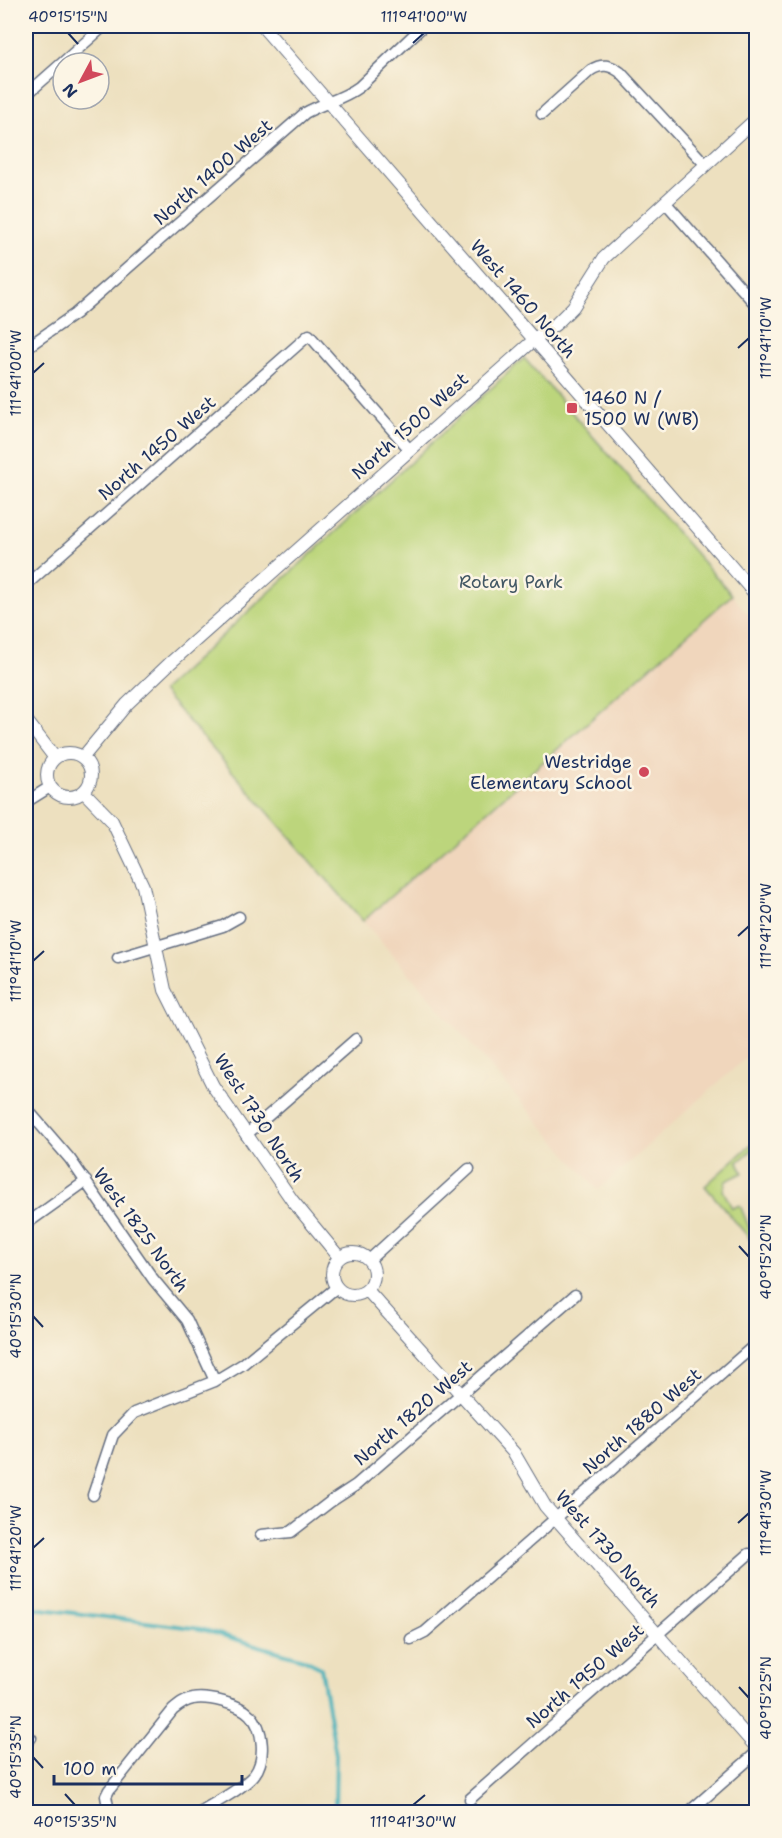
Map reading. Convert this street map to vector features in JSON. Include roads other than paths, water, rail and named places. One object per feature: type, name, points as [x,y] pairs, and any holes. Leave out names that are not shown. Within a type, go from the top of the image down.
[{"type":"street","points":[[26,95],[104,26]]},
{"type":"street","name":"West 1460 North","points":[[262,26],[756,595]]},
{"type":"street","name":"North 1400 West","points":[[26,348],[75,314],[305,113],[328,101],[347,95],[358,87],[423,26]]},
{"type":"street","points":[[542,114],[591,70],[598,65],[608,65],[620,72],[706,165]]},
{"type":"street","name":"North 1500 West","points":[[83,757],[105,729],[144,688],[534,340],[556,324],[573,307],[604,258],[756,119]]},
{"type":"street","points":[[666,202],[756,305]]},
{"type":"street","name":"North 1450 West","points":[[26,585],[309,335],[410,450]]},
{"type":"street","points":[[26,720],[55,758]]},
{"type":"street","points":[[68,752],[83,757],[88,762],[92,778],[84,792],[70,798],[56,793],[50,787],[47,772],[50,764],[55,758],[68,752]]},
{"type":"street","points":[[26,802],[50,787]]},
{"type":"street","name":"West 1730 North","points":[[84,792],[112,821],[143,886],[165,990],[213,1086],[292,1200],[321,1238],[339,1257]]},
{"type":"street","points":[[118,958],[224,926],[239,917]]},
{"type":"street","points":[[246,1135],[356,1039]]},
{"type":"street","name":"West 1825 North","points":[[26,1108],[70,1158],[153,1279],[187,1320],[215,1381]]},
{"type":"street","points":[[369,1260],[470,1169]]},
{"type":"street","points":[[26,1224],[86,1181]]},
{"type":"street","points":[[355,1252],[369,1260],[374,1267],[374,1275],[367,1290],[352,1295],[344,1293],[337,1287],[332,1272],[339,1257],[355,1252]]},
{"type":"street","points":[[93,1495],[113,1435],[134,1413],[215,1381],[243,1364],[337,1287]]},
{"type":"street","name":"West 1730 North","points":[[367,1290],[514,1454],[536,1493],[555,1518],[756,1747]]},
{"type":"street","name":"North 1820 West","points":[[261,1535],[291,1532],[356,1485],[575,1295]]},
{"type":"street","name":"North 1880 West","points":[[411,1639],[425,1632],[756,1344]]},
{"type":"street","name":"North 1950 West","points":[[470,1799],[749,1554]]},
{"type":"street","points":[[109,1812],[106,1800],[109,1790],[180,1704],[192,1699],[202,1699],[228,1704],[249,1714],[258,1728],[262,1751],[260,1766],[253,1777],[200,1812]]},
{"type":"street","points":[[689,1812],[756,1753]]},
{"type":"waterway","points":[[26,1607],[201,1629],[303,1659],[321,1668],[336,1755],[335,1812]]},
{"type":"place","name":"1460 N / 1500 W (WB)","points":[[572,408]]},
{"type":"place","name":"Westridge Elementary School","points":[[644,772]]},
{"type":"park label","name":"Rotary Park","points":[[511,582]]}]
